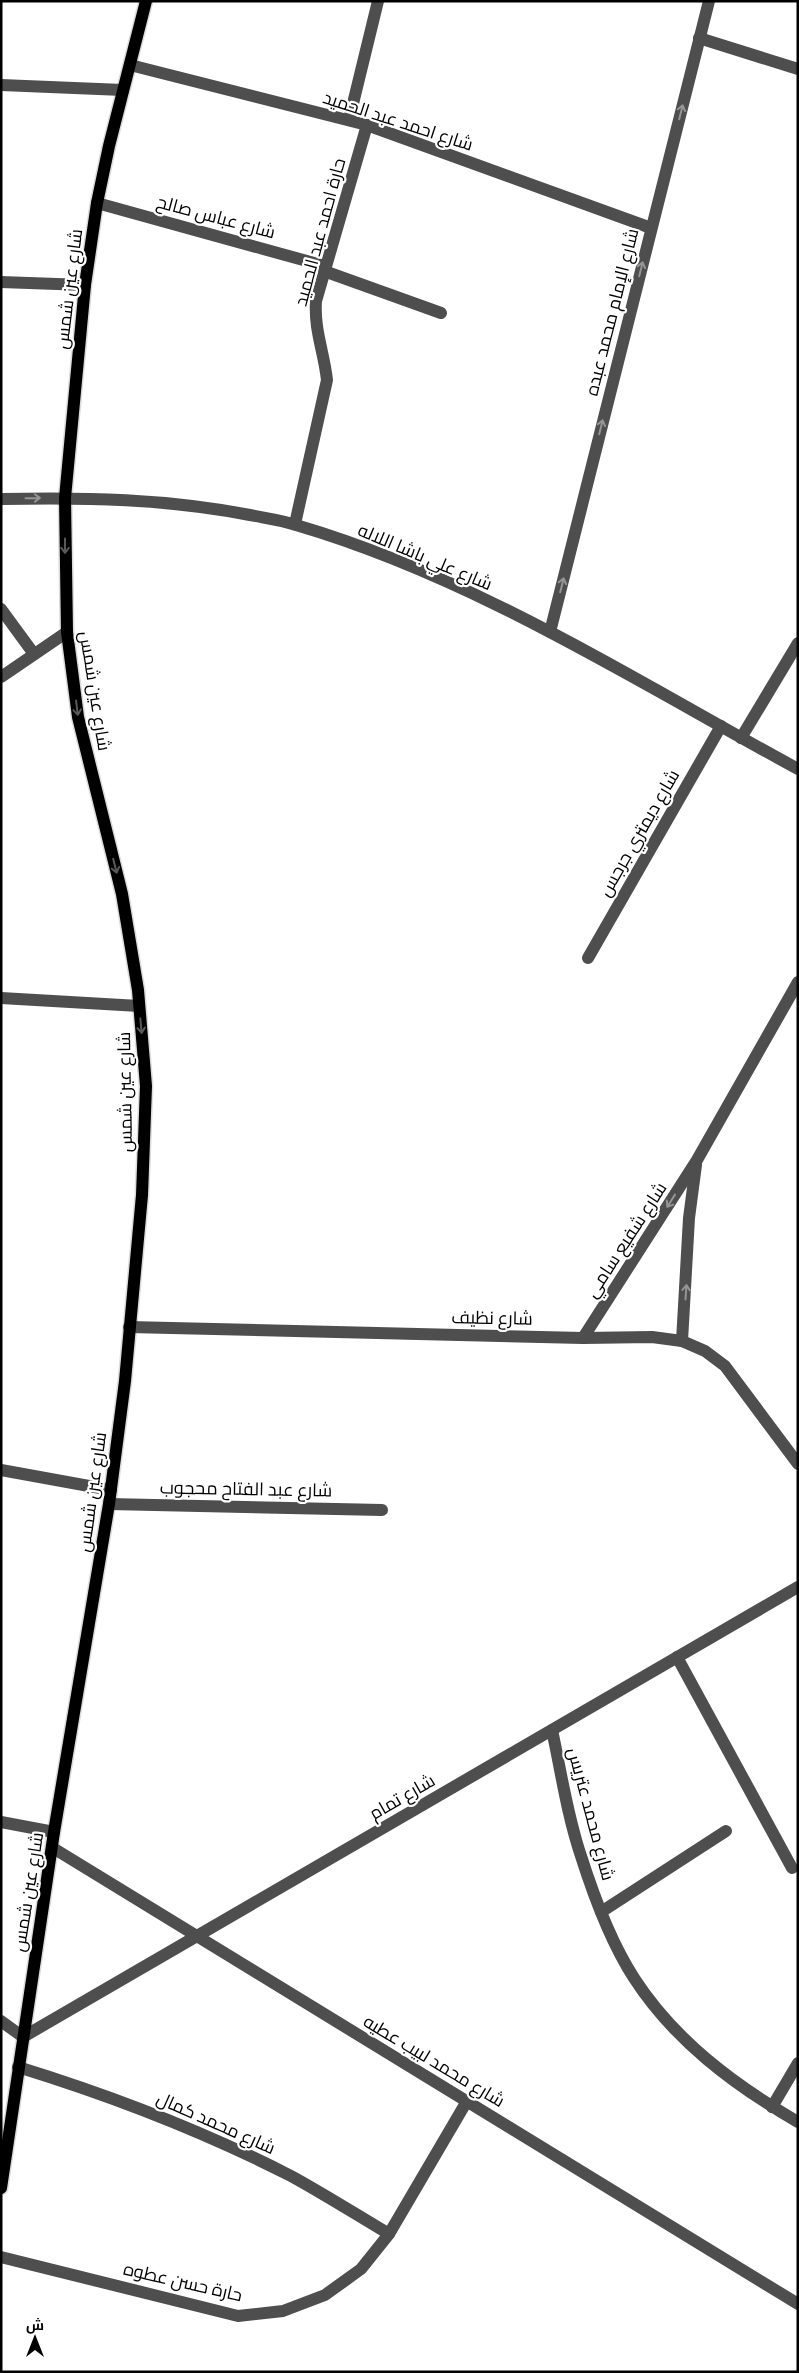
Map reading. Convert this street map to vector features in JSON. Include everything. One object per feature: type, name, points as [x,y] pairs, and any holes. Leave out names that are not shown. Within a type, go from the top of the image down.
[{"type":"main road","name":"شارع عين شمس","points":[[1,2188],[7,2120],[23,2037],[54,1832],[111,1490],[125,1381],[143,1185],[146,1086],[139,1006],[122,894],[78,717],[67,632],[65,498],[85,285],[97,203],[146,1]]},
{"type":"street","points":[[349,120],[378,1]]},
{"type":"street","name":"شارع الإمام محمد عبده","points":[[550,632],[709,1]]},
{"type":"street","points":[[699,38],[798,69]]},
{"type":"street","name":"شارع احمد عبد الحميد","points":[[130,65],[367,125],[651,228]]},
{"type":"street","points":[[1,85],[123,90]]},
{"type":"street","name":"حارة احمد عبد الحميد","points":[[295,524],[327,380],[325,357],[318,339],[315,320],[316,301],[367,125]]},
{"type":"street","name":"شارع عباس صالح","points":[[97,203],[325,268],[441,313]]},
{"type":"street","points":[[1,282],[85,285]]},
{"type":"street","name":"شارع علي باشا اللاله","points":[[1,499],[130,499],[205,506],[295,524],[424,572],[550,632],[798,769]]},
{"type":"street","points":[[1,608],[34,654]]},
{"type":"street","points":[[1,677],[67,632]]},
{"type":"street","points":[[741,738],[798,643]]},
{"type":"street","name":"شارع ديمتري جرجس","points":[[588,958],[721,726]]},
{"type":"street","name":"شارع شفيع سامي","points":[[583,1338],[697,1160],[798,982]]},
{"type":"street","points":[[1,998],[139,1006]]},
{"type":"street","name":"شارع شفيع سامي","points":[[682,1341],[689,1218],[697,1160]]},
{"type":"street","name":"شارع نظيف","points":[[129,1327],[583,1338],[652,1337],[682,1341],[706,1351],[725,1366],[798,1464]]},
{"type":"street","points":[[1,1470],[111,1490]]},
{"type":"street","name":"شارع عبد الفتاح محجوب","points":[[109,1504],[382,1510]]},
{"type":"street","name":"شارع تمام","points":[[23,2037],[798,1587]]},
{"type":"street","points":[[677,1657],[792,1868]]},
{"type":"street","name":"شارع محمد عتريس","points":[[552,1730],[580,1854],[601,1912],[634,1978],[676,2031],[726,2077],[798,2122]]},
{"type":"street","points":[[1,1822],[54,1832]]},
{"type":"street","points":[[601,1912],[726,1831]]},
{"type":"street","name":"شارع محمد لبيب عطيه","points":[[53,1848],[798,2304]]},
{"type":"street","points":[[1,2021],[23,2037]]},
{"type":"street","points":[[772,2107],[798,2063]]},
{"type":"street","name":"شارع محمد كمال","points":[[18,2067],[95,2090],[194,2130],[291,2176],[389,2234]]},
{"type":"street","name":"حارة حسن عطوه","points":[[1,2257],[238,2316],[283,2311],[325,2295],[361,2268],[389,2234],[466,2101]]}]
